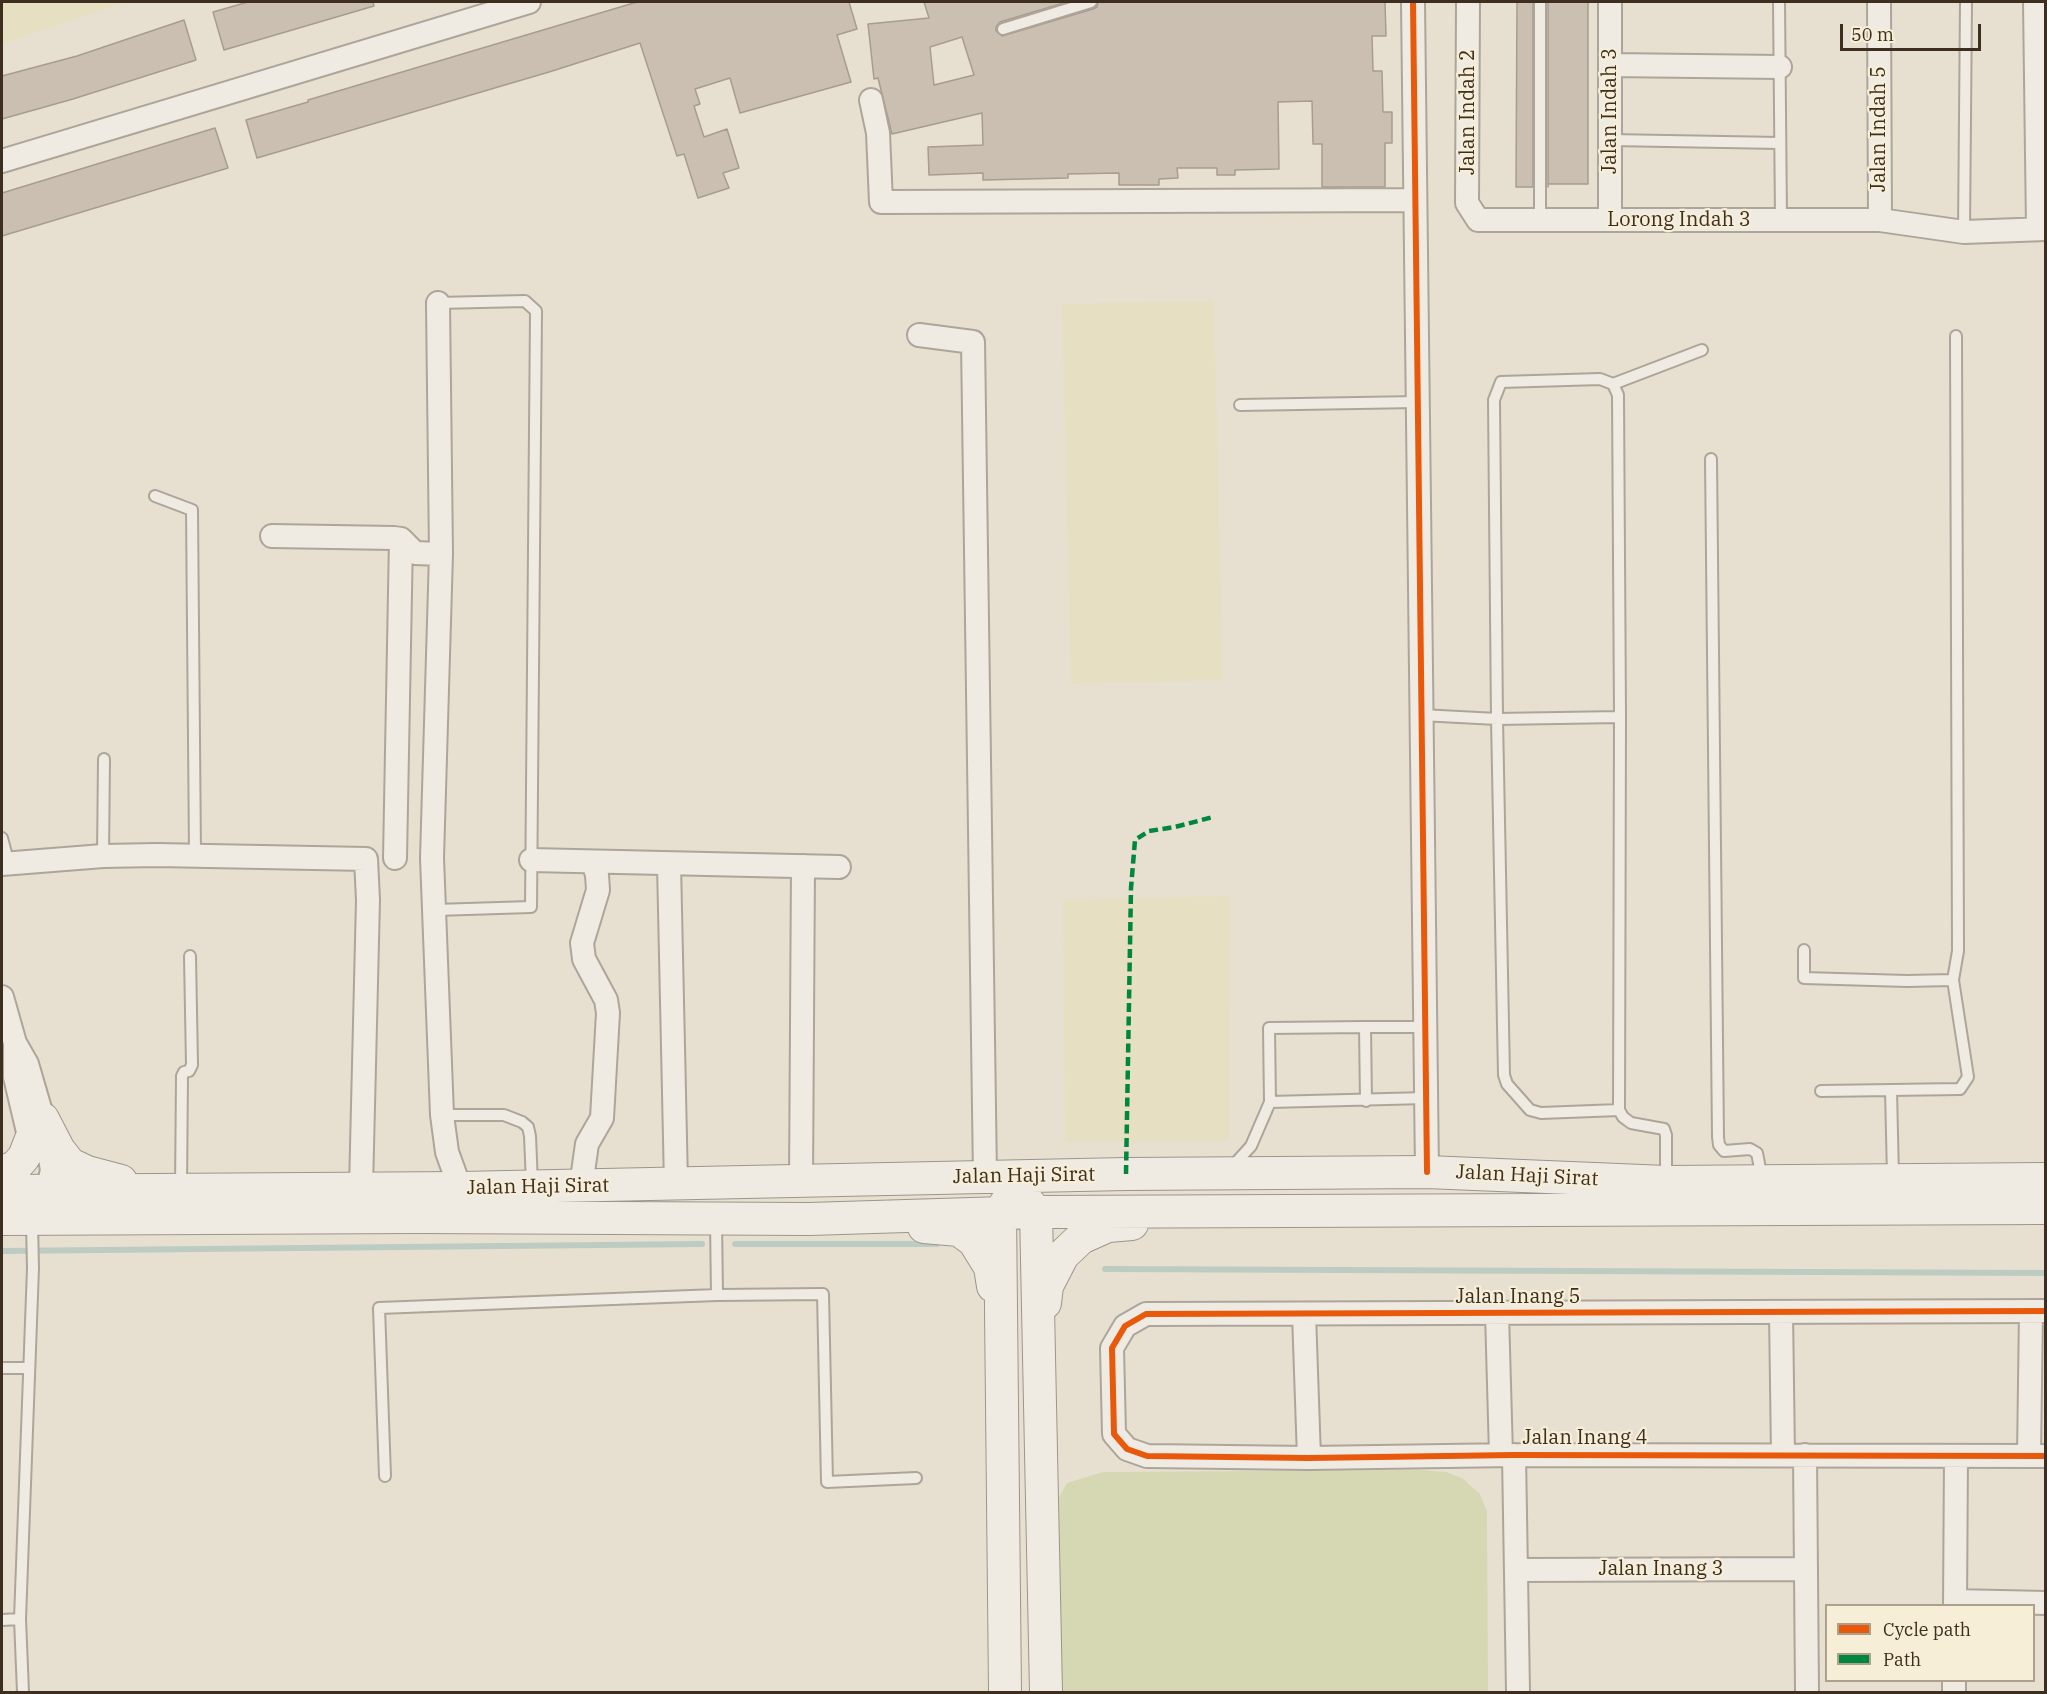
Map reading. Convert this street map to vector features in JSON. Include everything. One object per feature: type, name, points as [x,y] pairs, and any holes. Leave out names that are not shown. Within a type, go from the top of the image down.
[{"type":"main road","points":[[2,1173],[16,1166],[24,1157],[37,1129],[59,1150],[69,1164],[110,1179],[170,1190]]},
{"type":"main road","name":"Jalan Haji Sirat","points":[[2,1191],[460,1188],[1227,1173],[1427,1172],[1666,1182],[2046,1179]]},
{"type":"main road","points":[[1000,1325],[1018,1207],[1035,1190],[1102,1188],[1111,1186],[1126,1174]]},
{"type":"main road","points":[[676,1184],[760,1191],[998,1191],[1018,1207],[1040,1342]]},
{"type":"main road","points":[[460,1188],[483,1206],[600,1207],[664,1219]]},
{"type":"main road","points":[[2,1208],[29,1208],[41,1200],[47,1192],[75,1207],[95,1210],[288,1204],[348,1208],[418,1217]]},
{"type":"main road","name":"Jalan Haji Sirat","points":[[22,1223],[418,1217],[809,1219],[1018,1207],[2046,1208]]},
{"type":"main road","points":[[1046,1692],[1040,1342],[1047,1286],[1063,1255],[1081,1238],[1108,1226],[1420,1219],[1511,1209]]},
{"type":"main road","points":[[809,1219],[959,1230],[974,1241],[990,1267],[1000,1325],[1005,1692]]},
{"type":"street","points":[[2,161],[529,2]]},
{"type":"street","points":[[1413,2],[1427,1172]]},
{"type":"street","name":"Jalan Indah 2","points":[[1468,2],[1467,203],[1478,220]]},
{"type":"street","name":"Jalan Indah 3","points":[[1610,2],[1610,220]]},
{"type":"street","name":"Jalan Indah 5","points":[[1879,2],[1880,220]]},
{"type":"street","points":[[2035,2],[2042,229]]},
{"type":"street","points":[[1610,64],[1780,67]]},
{"type":"street","points":[[871,100],[878,133],[881,202],[1415,200]]},
{"type":"street","name":"Lorong Indah 3","points":[[1478,220],[1880,220],[1964,232],[2042,229]]},
{"type":"street","points":[[438,303],[441,554],[432,858],[442,1115],[447,1152],[460,1188]]},
{"type":"street","points":[[919,335],[973,342],[984,1177]]},
{"type":"street","points":[[272,536],[402,539],[415,553],[441,554]]},
{"type":"street","points":[[396,858],[402,539]]},
{"type":"street","points":[[5,864],[103,856],[195,854],[366,859],[432,858]]},
{"type":"street","points":[[361,1188],[368,900],[366,859]]},
{"type":"street","points":[[531,860],[839,867]]},
{"type":"street","points":[[581,1186],[587,1144],[602,1118],[608,1013],[606,1000],[584,959],[582,943],[597,890],[597,876],[593,862]]},
{"type":"street","points":[[669,864],[676,1184]]},
{"type":"street","points":[[801,1182],[803,866]]},
{"type":"street","points":[[2,997],[15,1042],[15,1077],[37,1129],[37,1172],[47,1192]]},
{"type":"street","points":[[2037,1456],[2038,1311]]},
{"type":"street","name":"Jalan Inang 5","points":[[1127,1449],[1114,1434],[1112,1348],[1125,1326],[1146,1314],[2038,1311]]},
{"type":"street","points":[[1781,1312],[1806,1569],[1807,1692]]},
{"type":"street","points":[[1497,1313],[1516,1570],[1518,1692]]},
{"type":"street","points":[[1304,1314],[1309,1458]]},
{"type":"street","name":"Jalan Inang 4","points":[[1127,1449],[1147,1456],[1309,1458],[1508,1455],[2037,1456]]},
{"type":"street","points":[[1956,1455],[1955,1604],[2046,1603]]},
{"type":"street","name":"Jalan Inang 3","points":[[1516,1570],[1806,1569]]},
{"type":"lane","points":[[1003,29],[1091,2]]},
{"type":"lane","points":[[1540,2],[1540,220]]},
{"type":"lane","points":[[1779,2],[1781,220]]},
{"type":"lane","points":[[1964,232],[1966,2]]},
{"type":"lane","points":[[1610,141],[1780,143]]},
{"type":"lane","points":[[435,910],[531,907],[536,311],[525,301],[438,303]]},
{"type":"lane","points":[[1821,1091],[1960,1089],[1968,1077],[1953,980],[1958,951],[1956,336]]},
{"type":"lane","points":[[1619,1110],[1541,1113],[1530,1110],[1507,1084],[1504,1075],[1494,400],[1501,382],[1600,379],[1613,384],[1702,350]]},
{"type":"lane","points":[[1613,384],[1618,395],[1619,1110],[1623,1118],[1630,1123],[1664,1130],[1666,1135],[1666,1182]]},
{"type":"lane","points":[[1240,405],[1417,402]]},
{"type":"lane","points":[[1711,459],[1718,1137],[1719,1145],[1724,1150],[1750,1149],[1757,1153],[1762,1182]]},
{"type":"lane","points":[[155,496],[192,510],[195,854]]},
{"type":"lane","points":[[1421,715],[1497,719],[1620,717]]},
{"type":"lane","points":[[103,856],[104,759]]},
{"type":"lane","points":[[2,838],[5,864]]},
{"type":"lane","points":[[1804,950],[1804,978],[1953,980]]},
{"type":"lane","points":[[170,1190],[182,1076],[184,1072],[189,1071],[192,1065],[190,956]]},
{"type":"lane","points":[[1365,1027],[1366,1101]]},
{"type":"lane","points":[[1227,1173],[1251,1146],[1270,1101],[1269,1028],[1425,1027]]},
{"type":"lane","points":[[1891,1090],[1893,1180]]},
{"type":"lane","points":[[1270,1101],[1366,1101],[1426,1098]]},
{"type":"lane","points":[[442,1115],[504,1116],[522,1122],[528,1127],[530,1136],[532,1186]]},
{"type":"lane","points":[[716,1219],[717,1295]]},
{"type":"lane","points":[[22,1223],[33,1268],[20,1619],[23,1692]]},
{"type":"lane","points":[[385,1476],[379,1308],[717,1295],[823,1294],[827,1482],[916,1478]]},
{"type":"lane","points":[[2,1368],[28,1368]]},
{"type":"lane","points":[[2,1620],[20,1619]]},
{"type":"shaded area","points":[[2,2],[126,2],[2,44]]},
{"type":"shaded area","points":[[1214,301],[1223,680],[1071,684],[1062,304]]},
{"type":"shaded area","points":[[1230,896],[1229,1141],[1065,1142],[1063,900]]},
{"type":"green space","points":[[1420,1470],[1446,1472],[1462,1478],[1480,1494],[1487,1512],[1488,1692],[1055,1692],[1051,1512],[1067,1483],[1103,1472]]},
{"type":"building","points":[[248,2],[373,2],[374,6],[224,50],[213,12]]},
{"type":"building","points":[[637,2],[849,2],[857,29],[837,35],[851,82],[740,113],[730,78],[695,89],[700,104],[694,106],[704,137],[727,129],[739,168],[723,173],[729,188],[698,198],[684,154],[677,156],[640,43],[257,158],[246,120]]},
{"type":"building","points":[[924,2],[1067,2],[1000,22],[996,31],[1002,36],[1093,9],[1097,7],[1098,2],[1385,2],[1386,36],[1372,36],[1373,71],[1382,71],[1383,112],[1392,112],[1392,143],[1385,143],[1385,187],[1322,187],[1322,144],[1313,144],[1312,101],[1278,102],[1279,169],[1235,170],[1235,175],[1217,175],[1217,168],[1177,168],[1178,178],[1159,179],[1159,185],[1119,185],[1119,173],[1068,174],[1068,178],[983,180],[983,173],[929,175],[928,147],[983,145],[982,113],[892,134],[878,78],[874,79],[868,24],[929,18]],"holes":[[[962,37],[974,75],[934,85],[930,47]]]},
{"type":"building","points":[[1517,2],[1533,2],[1533,187],[1516,187]]},
{"type":"building","points":[[1548,2],[1588,2],[1588,184],[1548,184]]},
{"type":"building","points":[[184,20],[196,60],[2,119],[2,76],[77,56]]},
{"type":"building","points":[[215,128],[228,168],[2,236],[2,193]]},
{"type":"waterway","points":[[2,1251],[702,1244]]},
{"type":"waterway","points":[[735,1244],[937,1244]]},
{"type":"waterway","points":[[1105,1269],[2046,1273]]},
{"type":"marked path","points":[[1126,1174],[1131,888],[1135,840],[1149,831],[1213,817]]},
{"type":"cycle path","points":[[1413,2],[1427,1172]]},
{"type":"cycle path","points":[[2046,1311],[1146,1314],[1125,1326],[1112,1348],[1114,1434],[1127,1449],[1147,1456],[1309,1458],[1514,1455],[2046,1456]]}]
